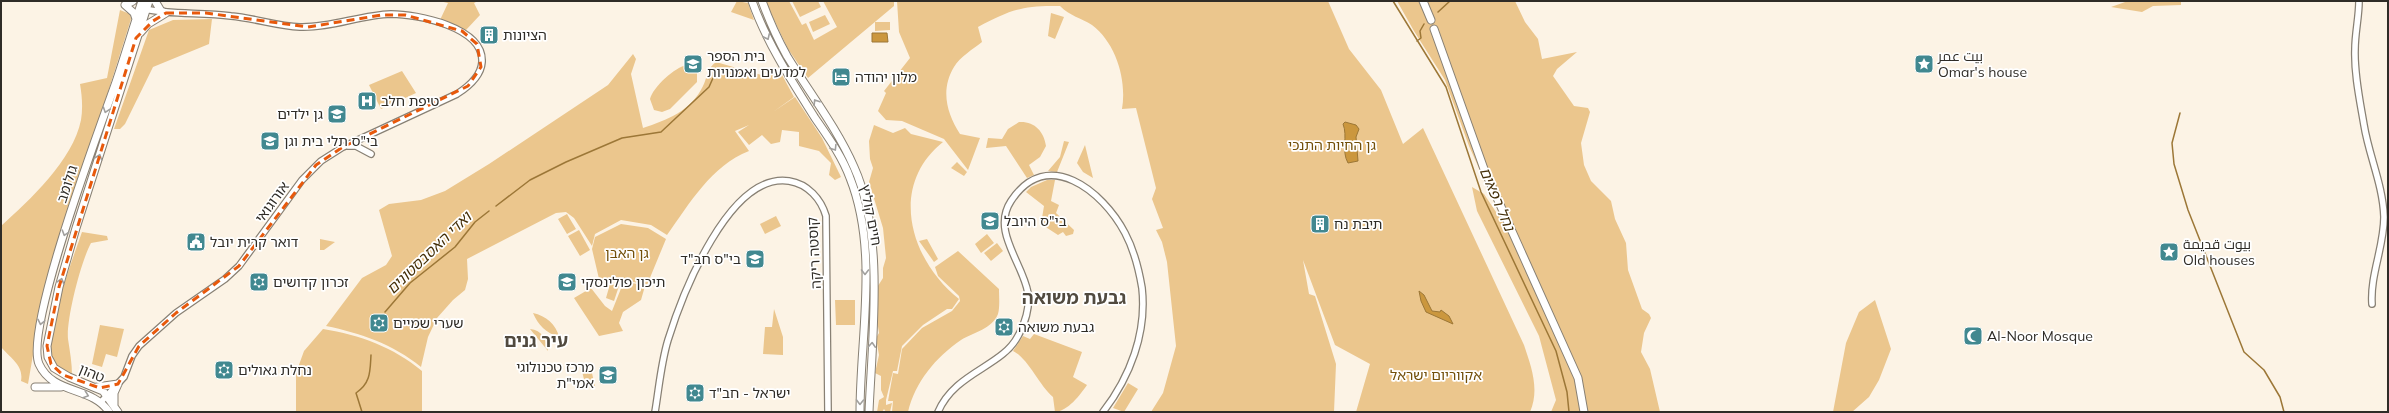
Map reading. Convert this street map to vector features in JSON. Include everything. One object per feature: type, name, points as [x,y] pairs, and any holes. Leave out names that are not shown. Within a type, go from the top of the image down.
[{"type":"main road","points":[[133,1],[125,5],[134,13],[136,20]]},
{"type":"main road","name":"גולומב","points":[[47,376],[38,360],[36,347],[49,285],[136,20],[142,6],[149,1]]},
{"type":"main road","points":[[136,38],[148,24],[166,13],[159,8],[155,1]]},
{"type":"main road","name":"חיים קוליץ","points":[[752,1],[773,49],[842,160],[856,195],[862,225],[865,255],[864,336],[860,412]]},
{"type":"main road","name":"חיים קוליץ","points":[[762,1],[787,55],[853,165],[864,192],[870,224],[873,254],[869,412]]},
{"type":"main road","points":[[1423,1],[1430,20]]},
{"type":"main road","name":"גולומב","points":[[51,364],[47,346],[59,287],[136,38],[142,6]]},
{"type":"main road","points":[[1434,29],[1484,169],[1578,378],[1584,412]]},
{"type":"main road","name":"טהון","points":[[51,364],[63,375],[96,387],[106,394],[118,412]]},
{"type":"main road","name":"טהון","points":[[47,376],[62,387],[100,402],[109,412]]},
{"type":"main road","points":[[96,387],[118,384]]},
{"type":"main road","points":[[114,405],[113,396],[118,384]]},
{"type":"main road","points":[[35,387],[62,387]]},
{"type":"street","points":[[2359,1],[2354,51],[2364,127],[2381,185],[2384,217],[2382,237],[2372,290],[2372,304]]},
{"type":"street","points":[[142,6],[166,13]]},
{"type":"street","name":"אורוגואי","points":[[100,402],[106,394],[118,384],[139,346],[176,312],[230,275],[244,259],[313,168],[328,156],[346,146],[464,89],[475,78],[481,67],[480,50],[473,39],[462,32],[428,19],[405,15],[382,15],[326,25],[300,27],[215,14],[166,13]]},
{"type":"street","points":[[346,146],[356,146],[371,154]]},
{"type":"street","points":[[938,412],[953,389],[1005,352],[1019,334],[1027,309],[1028,293],[1005,233],[1004,219],[1010,203],[1024,186],[1042,176],[1053,175],[1078,182],[1094,194],[1108,209],[1129,241],[1140,279],[1142,321],[1135,353],[1121,388],[1104,412]]},
{"type":"street","name":"קוסטה ריקה","points":[[656,412],[661,370],[668,340],[707,248],[722,224],[749,193],[766,183],[784,180],[794,182],[810,190],[819,201],[826,216],[828,412]]},
{"type":"highlighted area","points":[[166,13],[206,13],[308,27],[382,15],[405,15],[462,31],[477,44],[481,67],[468,86],[343,147],[316,165],[239,266],[176,313],[139,346],[118,384],[100,388],[63,375],[51,364],[47,346],[59,287],[136,38],[153,21]]},
{"type":"green space","points":[[439,1],[478,1],[474,3],[480,15],[466,30],[440,20],[448,3]]},
{"type":"green space","points":[[737,1],[748,3],[754,20],[731,12]]},
{"type":"green space","points":[[765,1],[789,1],[802,25],[806,23],[814,40],[837,27],[823,1],[894,1],[894,6],[808,78],[788,49]]},
{"type":"green space","points":[[792,1],[818,1],[821,7],[800,17]]},
{"type":"green space","points":[[897,1],[1328,1],[1349,49],[1381,90],[1403,144],[1423,128],[1524,345],[1532,369],[1534,386],[1533,403],[1530,412],[1356,412],[1370,364],[1335,345],[1303,260],[1309,294],[1315,296],[1336,364],[1334,412],[1151,412],[1163,393],[1176,346],[1167,262],[1162,242],[1156,230],[1163,228],[1152,199],[1156,188],[1136,108],[1122,109],[1123,86],[1121,74],[1118,63],[1108,42],[1092,25],[1072,15],[1060,6],[1036,6],[1017,10],[999,16],[978,27],[982,42],[967,53],[954,67],[947,84],[946,93],[949,110],[955,126],[960,134],[980,138],[968,170],[944,139],[902,121],[886,120],[878,111],[886,93],[884,91],[910,58],[899,32]]},
{"type":"green space","points":[[1397,1],[1515,1],[1525,22],[1538,39],[1542,59],[1577,52],[1557,69],[1553,76],[1574,106],[1588,108],[1590,112],[1581,143],[1584,165],[1591,181],[1611,201],[1615,219],[1626,243],[1628,270],[1642,309],[1649,314],[1651,318],[1644,333],[1641,352],[1650,369],[1660,412],[1551,412],[1556,400],[1539,336],[1477,211],[1472,187],[1484,194],[1504,224],[1469,146],[1445,80]]},
{"type":"green space","points":[[2128,1],[2181,1],[2181,5],[2153,6],[2142,12],[2111,7]]},
{"type":"green space","points":[[120,10],[130,14],[131,19],[42,302],[28,384],[21,381],[20,370],[16,362],[1,347],[1,226],[37,192],[60,164],[69,150],[81,120],[82,102],[80,84],[107,78]]},
{"type":"green space","points":[[1051,13],[1064,17],[1055,39],[1048,36]]},
{"type":"green space","points":[[825,15],[830,24],[813,32],[809,22]]},
{"type":"green space","points":[[212,19],[209,44],[153,67],[125,124],[120,129],[114,129],[149,30],[173,20]]},
{"type":"green space","points":[[875,22],[890,22],[890,30],[875,31]]},
{"type":"green space","points":[[633,54],[636,59],[631,74],[643,128],[669,118],[692,102],[703,86],[711,67],[716,62],[765,76],[781,73],[794,97],[773,112],[795,97],[822,138],[841,177],[835,180],[829,175],[831,163],[819,151],[799,146],[799,132],[782,130],[780,142],[771,144],[762,135],[749,145],[738,132],[749,125],[735,131],[749,151],[723,166],[712,176],[693,198],[667,235],[651,225],[621,220],[595,234],[592,246],[574,218],[566,212],[556,213],[467,259],[468,279],[465,290],[453,300],[437,318],[428,337],[421,367],[399,352],[376,340],[326,326],[362,278],[386,265],[392,256],[379,210],[389,204],[421,200],[445,191],[489,164],[608,85]]},
{"type":"green space","points":[[687,65],[697,71],[697,82],[670,109],[662,112],[654,110],[650,99],[655,89],[671,73]]},
{"type":"green space","points":[[402,71],[416,93],[381,109],[369,85]]},
{"type":"green space","points":[[1019,122],[1034,125],[1041,132],[1046,146],[1040,157],[1029,165],[1034,175],[1027,178],[1006,146],[986,148],[988,138],[1002,139],[1008,129]]},
{"type":"green space","points":[[874,125],[893,133],[905,128],[911,134],[943,142],[926,160],[915,180],[911,201],[912,222],[918,244],[928,264],[942,283],[959,299],[952,309],[947,309],[923,325],[902,346],[897,371],[893,371],[886,400],[886,405],[892,403],[890,412],[886,412],[884,409],[882,412],[877,412],[879,400],[884,397],[881,390],[881,376],[875,373],[879,355],[876,338],[879,333],[875,307],[876,289],[883,278],[883,268],[886,258],[883,228],[869,182],[873,168],[870,159],[869,141]]},
{"type":"green space","points":[[1064,141],[1069,142],[1057,172],[1048,171],[1060,157]]},
{"type":"green space","points":[[1085,145],[1093,178],[1083,172],[1077,163]]},
{"type":"green space","points":[[957,162],[967,172],[964,176],[951,168]]},
{"type":"green space","points":[[1047,180],[1055,180],[1051,201],[1059,205],[1056,213],[1074,230],[1073,234],[1066,236],[1063,232],[1058,235],[1041,224],[1044,206],[1026,192],[1031,187]]},
{"type":"green space","points":[[567,214],[576,229],[567,234],[558,219]]},
{"type":"green space","points":[[776,216],[781,226],[765,234],[760,224]]},
{"type":"green space","name":"גן האבן","points":[[621,224],[648,228],[666,239],[647,285],[625,280],[600,283],[592,249],[595,237]]},
{"type":"green space","points":[[579,230],[590,250],[580,256],[568,236]]},
{"type":"green space","points":[[82,232],[107,236],[108,240],[91,243],[83,263],[75,291],[68,330],[72,376],[56,367],[52,356],[51,341],[59,301]]},
{"type":"green space","points":[[987,234],[994,243],[981,253],[975,244]]},
{"type":"green space","points":[[320,239],[335,242],[324,250],[320,250]]},
{"type":"green space","points":[[927,239],[938,259],[934,262],[919,241]]},
{"type":"green space","points":[[997,243],[1003,251],[991,261],[984,253]]},
{"type":"green space","points":[[958,251],[999,289],[998,314],[992,323],[987,327],[961,340],[935,362],[916,390],[908,412],[892,412],[893,401],[888,401],[893,373],[898,374],[902,349],[922,328],[952,311],[960,301],[959,296],[938,276],[935,267]]},
{"type":"green space","points":[[624,281],[645,286],[641,300],[623,312],[619,323],[623,331],[599,336],[574,298],[591,288],[605,306],[612,311]]},
{"type":"green space","points":[[610,284],[619,286],[614,301],[606,298]]},
{"type":"green space","points":[[835,300],[855,300],[855,325],[836,325]]},
{"type":"green space","points":[[1875,300],[1891,349],[1879,380],[1869,397],[1852,412],[1833,412],[1846,343],[1859,312]]},
{"type":"green space","points":[[774,309],[783,337],[783,355],[763,354],[765,327],[772,327]]},
{"type":"green space","points":[[533,313],[550,321],[556,328],[559,337],[543,328]]},
{"type":"green space","points":[[100,325],[124,329],[117,357],[106,354],[102,367],[92,364]]},
{"type":"green space","points":[[323,329],[376,343],[400,355],[422,371],[422,412],[296,412],[296,373],[304,351]]},
{"type":"green space","points":[[530,329],[538,331],[543,336],[548,351]]},
{"type":"green space","points":[[1034,334],[1082,352],[1073,377],[1087,385],[1069,406],[1060,411],[1055,412],[1053,397],[1043,386],[1024,359],[1013,351],[1023,336],[1030,339]]},
{"type":"green space","points":[[591,369],[595,386],[586,388],[582,371]]},
{"type":"green space","points":[[1128,383],[1138,389],[1124,412],[1113,408]]},
{"type":"shaded area","points":[[872,33],[887,33],[888,42],[872,42]]},
{"type":"shaded area","points":[[1345,122],[1356,125],[1359,129],[1356,137],[1358,161],[1348,163],[1345,154],[1345,133],[1343,124]]},
{"type":"shaded area","points":[[1419,291],[1424,295],[1432,311],[1440,312],[1441,310],[1449,316],[1453,324],[1426,312],[1421,301]]},
{"type":"waterway","name":"נחל רפאים","points":[[1393,1],[1446,87],[1481,192],[1556,351],[1567,392],[1569,412]]},
{"type":"waterway","points":[[1438,12],[1450,1]]},
{"type":"waterway","points":[[1417,41],[1421,38],[1420,31],[1424,24]]},
{"type":"waterway","name":"ואדי האסבסטונים","points":[[496,206],[530,180],[566,162],[622,138],[661,132],[709,87],[717,69]]},
{"type":"waterway","points":[[2180,113],[2172,143],[2174,164],[2188,210],[2244,352],[2264,370],[2280,397],[2284,412]]},
{"type":"waterway","name":"ואדי האסבסטונים","points":[[385,312],[410,283],[455,247],[475,222],[489,211]]},
{"type":"waterway","name":"ואדי האסבסטונים","points":[[362,412],[356,393],[365,385],[369,376],[371,355]]},
{"type":"place","name":"הציונות","points":[[489,35]]},
{"type":"place","name":"בית הספר למדעים ואמנויות","points":[[693,64]]},
{"type":"place","name":"بيت عمر Omar's house","points":[[1924,64]]},
{"type":"place","name":"מלון יהודה","points":[[841,77]]},
{"type":"place","name":"טיפת חלב","points":[[367,101]]},
{"type":"place","name":"גן ילדים","points":[[337,114]]},
{"type":"place","name":"בי\"ס תלי בית וגן","points":[[270,141]]},
{"type":"place","name":"בי\"ס היובל","points":[[990,221]]},
{"type":"place","name":"תיבת נח","points":[[1320,224]]},
{"type":"place","name":"דואר קרית יובל","points":[[196,242]]},
{"type":"place","name":"بيوت قديمة Old houses","points":[[2169,252]]},
{"type":"place","name":"בי\"ס חב\"ד","points":[[755,259]]},
{"type":"place","name":"זכרון קדושים","points":[[259,282]]},
{"type":"place","name":"תיכון פולינסקי","points":[[567,282]]},
{"type":"place","name":"שערי שמיים","points":[[379,323]]},
{"type":"place","name":"גבעת משואה","points":[[1004,327]]},
{"type":"place","name":"Al-Noor Mosque","points":[[1973,336]]},
{"type":"place","name":"נחלת גאולים","points":[[224,370]]},
{"type":"place","name":"מרכז טכנולוגי אמי\"ת","points":[[608,375]]},
{"type":"place","name":"ישראל - חב\"ד","points":[[695,393]]},
{"type":"district","name":"גבעת משואה","points":[[1074,298]]},
{"type":"district","name":"עיר גנים","points":[[536,341]]},
{"type":"park label","name":"גן החיות התנכי","points":[[1332,145]]},
{"type":"park label","name":"אקווריום ישראל","points":[[1436,375]]}]
